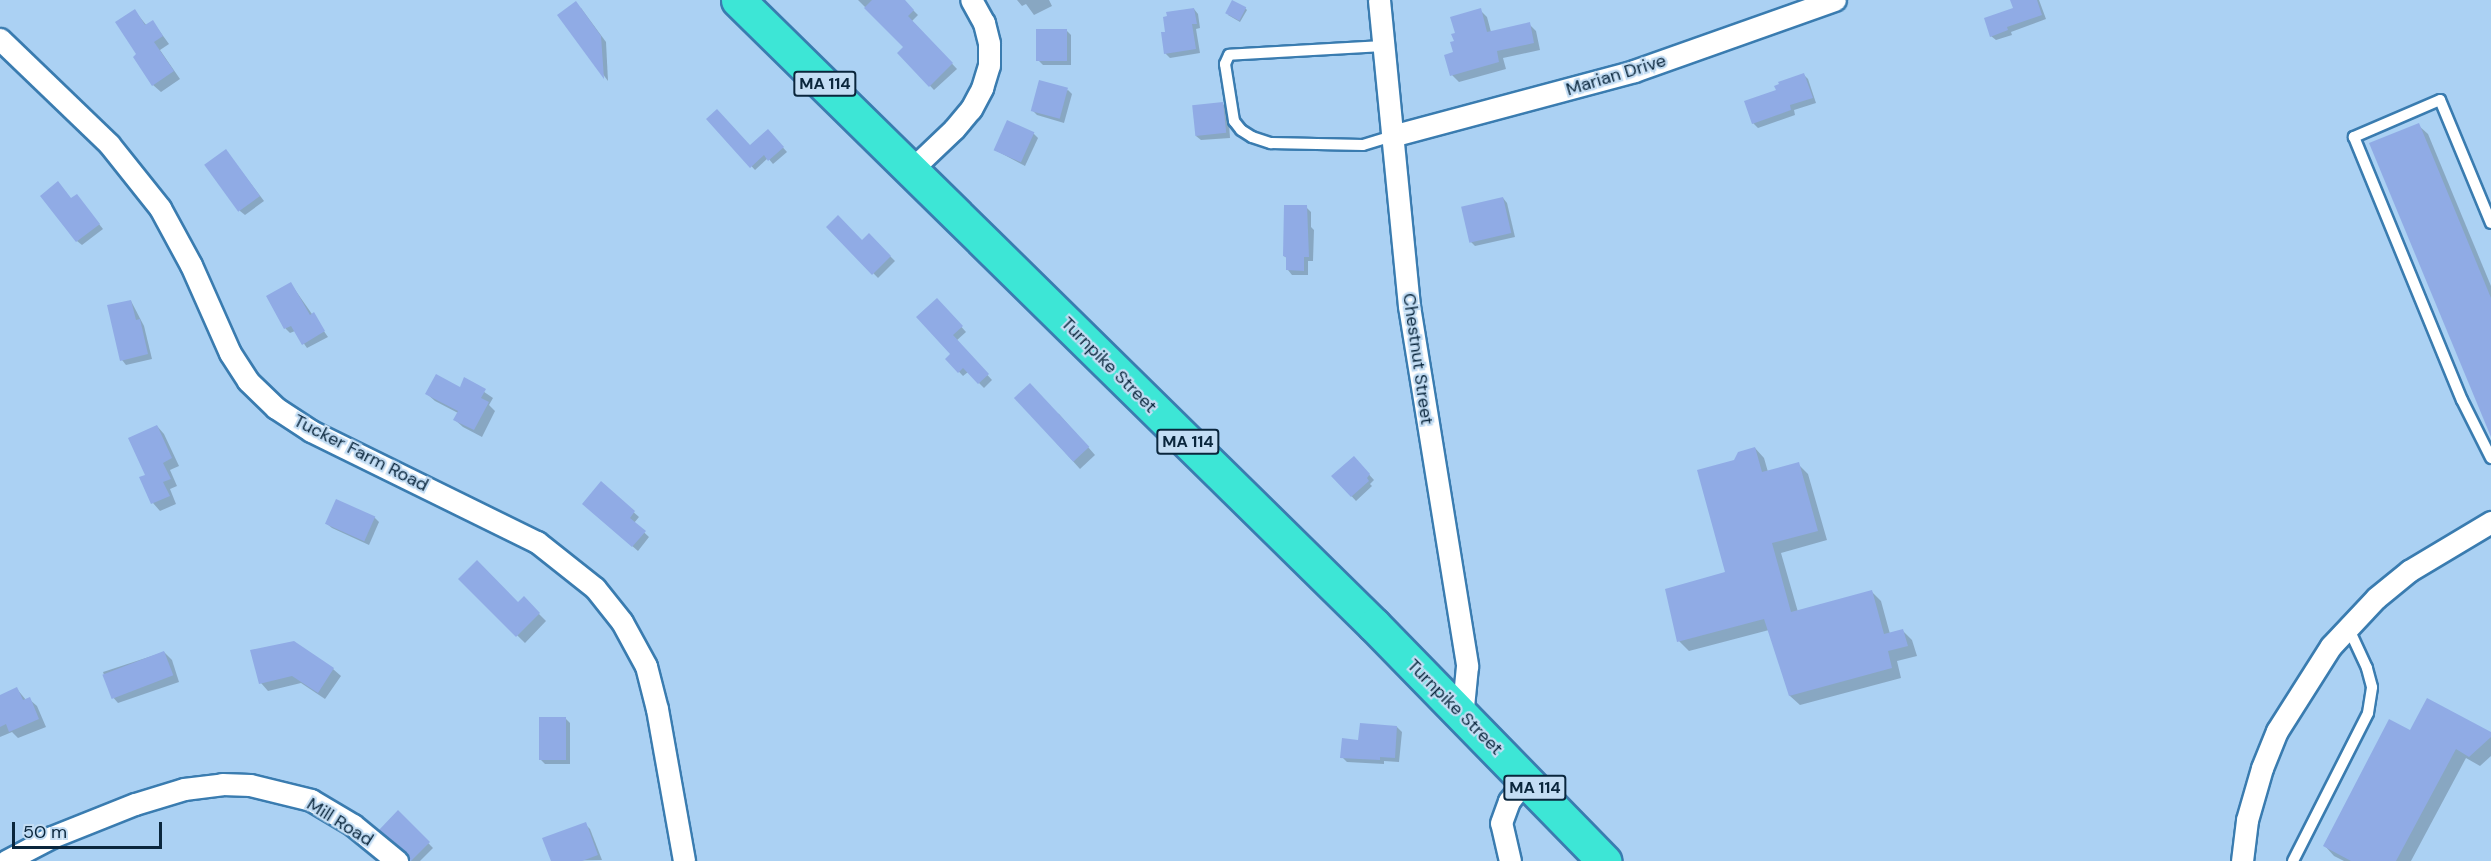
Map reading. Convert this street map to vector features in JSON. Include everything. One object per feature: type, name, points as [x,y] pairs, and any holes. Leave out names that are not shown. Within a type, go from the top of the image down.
[{"type":"highway","name":"Turnpike Street","points":[[738,0],[1366,617],[1604,861]]},
{"type":"street","points":[[912,169],[954,129],[971,109],[982,88],[988,65],[989,43],[984,23],[971,0]]},
{"type":"street","name":"Chestnut Street","points":[[1379,0],[1409,306],[1467,666],[1462,717]]},
{"type":"street","name":"Marian Drive","points":[[1392,136],[1635,71],[1835,0]]},
{"type":"street","name":"Tucker Farm Road","points":[[0,39],[109,144],[160,208],[191,265],[230,353],[248,381],[276,408],[311,431],[537,542],[595,588],[622,622],[646,666],[657,709],[684,861]]},
{"type":"street","points":[[2242,861],[2254,793],[2277,731],[2318,664],[2348,627],[2376,598],[2409,571],[2491,522]]},
{"type":"street","points":[[1509,861],[1501,823],[1509,801],[1526,779]]},
{"type":"street","name":"Mill Road","points":[[6,861],[52,837],[135,804],[184,789],[222,784],[250,785],[311,800],[353,825],[397,861]]},
{"type":"lane","points":[[1383,46],[1229,55],[1224,64],[1234,121],[1240,130],[1252,137],[1271,143],[1363,145],[1392,136]]},
{"type":"lane","points":[[2491,224],[2440,100],[2354,137],[2462,400],[2491,458]]},
{"type":"lane","points":[[2293,861],[2368,713],[2372,687],[2367,668],[2348,627]]},
{"type":"building","points":[[872,0],[905,0],[914,10],[908,16],[953,63],[929,87],[897,53],[903,47],[864,8]]},
{"type":"building","points":[[1232,0],[1246,7],[1239,21],[1225,13]]},
{"type":"building","points":[[2010,0],[2037,0],[2042,15],[2007,27],[2008,30],[1990,37],[1984,18],[2013,8]]},
{"type":"building","points":[[576,1],[601,36],[604,79],[557,15]]},
{"type":"building","points":[[1194,8],[1197,24],[1192,24],[1196,49],[1164,54],[1161,32],[1165,32],[1163,17],[1167,16],[1166,12]]},
{"type":"building","points":[[1481,8],[1487,32],[1530,22],[1534,43],[1497,51],[1499,62],[1450,76],[1444,55],[1453,52],[1450,42],[1454,41],[1451,34],[1455,33],[1450,17]]},
{"type":"building","points":[[135,9],[145,25],[153,20],[163,36],[154,42],[174,71],[152,86],[133,57],[136,54],[115,22]]},
{"type":"building","points":[[1036,29],[1067,29],[1067,61],[1036,61]]},
{"type":"building","points":[[1804,73],[1813,98],[1790,105],[1791,110],[1752,124],[1744,101],[1776,90],[1774,86],[1779,84],[1778,82]]},
{"type":"building","points":[[1039,80],[1068,88],[1060,119],[1031,111]]},
{"type":"building","points":[[1223,102],[1226,133],[1195,136],[1192,105]]},
{"type":"building","points":[[717,109],[750,145],[768,129],[784,147],[768,161],[764,155],[750,168],[706,119]]},
{"type":"building","points":[[1007,120],[1034,132],[1021,162],[994,150]]},
{"type":"building","points":[[2419,123],[2491,298],[2491,437],[2369,143]]},
{"type":"building","points":[[226,149],[260,196],[238,212],[204,165]]},
{"type":"building","points":[[58,181],[71,198],[77,194],[100,224],[76,242],[40,196]]},
{"type":"building","points":[[1503,197],[1511,233],[1469,243],[1461,207]]},
{"type":"building","points":[[1284,205],[1307,205],[1309,257],[1304,257],[1304,271],[1286,270],[1286,257],[1283,256]]},
{"type":"building","points":[[838,215],[862,240],[869,233],[891,256],[872,275],[826,227]]},
{"type":"building","points":[[291,282],[310,315],[314,312],[325,331],[302,345],[291,326],[284,329],[266,296]]},
{"type":"building","points":[[937,298],[963,326],[953,335],[989,374],[978,384],[963,368],[958,373],[945,359],[950,354],[916,317]]},
{"type":"building","points":[[131,300],[136,320],[140,319],[148,354],[120,361],[107,305]]},
{"type":"building","points":[[436,374],[460,387],[464,377],[486,389],[481,398],[489,402],[474,430],[453,420],[458,411],[425,394]]},
{"type":"building","points":[[1030,383],[1089,447],[1073,462],[1014,398]]},
{"type":"building","points":[[157,425],[172,458],[163,463],[171,479],[163,482],[170,496],[151,504],[139,477],[145,475],[128,438]]},
{"type":"building","points":[[1755,447],[1762,472],[1799,462],[1818,531],[1772,543],[1791,612],[1872,590],[1884,634],[1903,629],[1908,646],[1888,651],[1892,668],[1789,696],[1764,619],[1677,642],[1665,589],[1725,572],[1697,470],[1734,460],[1738,452]]},
{"type":"building","points":[[1354,456],[1370,474],[1367,478],[1369,481],[1351,497],[1331,476]]},
{"type":"building","points":[[601,481],[635,511],[630,518],[646,531],[632,547],[582,504]]},
{"type":"building","points":[[336,499],[375,516],[364,541],[325,524]]},
{"type":"building","points":[[477,560],[518,602],[524,596],[540,613],[516,637],[458,579]]},
{"type":"building","points":[[294,641],[334,668],[318,693],[292,676],[259,684],[250,650]]},
{"type":"building","points":[[164,651],[173,675],[112,699],[102,675]]},
{"type":"building","points":[[17,687],[23,700],[30,697],[39,719],[9,732],[6,724],[0,727],[0,695]]},
{"type":"building","points":[[2427,698],[2491,732],[2491,737],[2469,757],[2456,749],[2396,861],[2351,861],[2323,846],[2389,719],[2410,730]]},
{"type":"building","points":[[539,717],[566,717],[566,760],[539,760]]},
{"type":"building","points":[[1360,723],[1397,726],[1395,758],[1380,757],[1380,760],[1340,758],[1342,738],[1358,740]]},
{"type":"building","points":[[398,810],[430,842],[411,861],[405,851],[379,830]]},
{"type":"building","points":[[586,822],[598,855],[582,861],[551,861],[542,838]]}]
